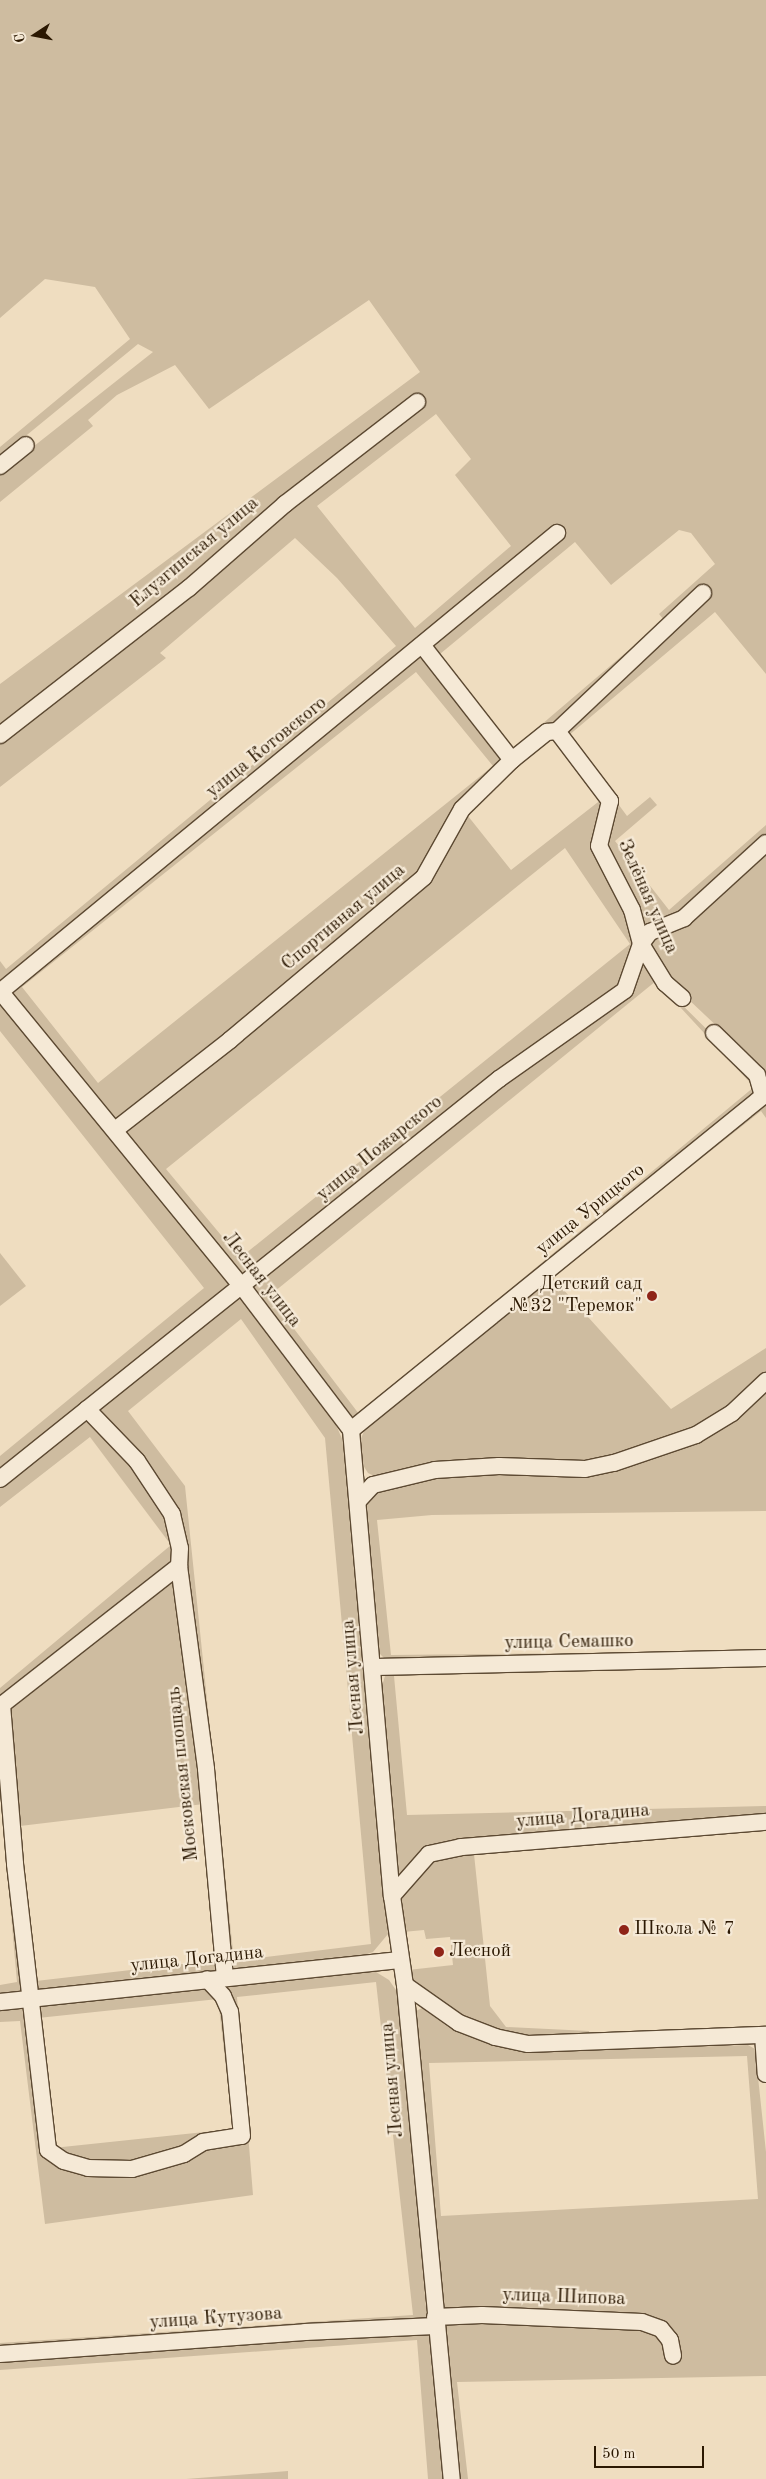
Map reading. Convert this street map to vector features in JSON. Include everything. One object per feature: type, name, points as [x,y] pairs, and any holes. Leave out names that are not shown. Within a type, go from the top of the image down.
[{"type":"street","name":"Елузгинская улица","points":[[0,736],[189,588],[285,504],[417,402]]},
{"type":"street","points":[[0,466],[26,445]]},
{"type":"street","name":"улица Котовского","points":[[0,992],[558,533]]},
{"type":"street","name":"Спортивная улица","points":[[115,1130],[230,1040],[424,877],[462,809],[512,760],[547,732],[557,731],[703,593]]},
{"type":"street","points":[[422,645],[512,760]]},
{"type":"street","name":"Зелёная улица","points":[[557,731],[610,801],[599,846],[632,910],[641,944],[665,983],[682,998]]},
{"type":"street","name":"улица Пожарского","points":[[0,1479],[499,1079],[625,990],[641,944],[650,932],[684,918],[766,843]]},
{"type":"street","name":"Лесная улица","points":[[0,992],[241,1285],[350,1430],[356,1470],[392,1896],[399,1960],[405,1985],[435,2321],[452,2479]]},
{"type":"street","name":"улица Урицкого","points":[[350,1430],[763,1096],[757,1075],[714,1033]]},
{"type":"street","points":[[358,1501],[373,1486],[435,1470],[499,1466],[584,1469],[614,1463],[696,1435],[732,1413],[766,1382]]},
{"type":"street","name":"Московская площадь","points":[[87,1409],[136,1461],[172,1514],[180,1548],[178,1566],[206,1768],[225,1977]]},
{"type":"street","points":[[356,1470],[373,1486]]},
{"type":"street","points":[[178,1566],[2,1705],[29,2000],[48,2150],[64,2161],[88,2168],[132,2169],[184,2154],[203,2142],[242,2136],[230,2012],[223,1996],[207,1979]]},
{"type":"street","name":"улица Семашко","points":[[373,1667],[766,1658]]},
{"type":"street","name":"улица Догадина","points":[[392,1896],[429,1854],[461,1847],[766,1822]]},
{"type":"street","name":"улица Догадина","points":[[0,2002],[399,1960]]},
{"type":"street","points":[[405,1985],[459,2023],[495,2037],[528,2044],[764,2035],[766,2074]]},
{"type":"street","name":"улица Шипова","points":[[435,2321],[482,2315],[642,2322],[661,2330],[670,2340],[673,2356]]},
{"type":"street","name":"улица Кутузова","points":[[0,2354],[435,2321]]},
{"type":"shaded area","points":[[0,0],[766,0],[766,674],[715,612],[568,736],[627,816],[650,797],[657,805],[615,841],[669,910],[766,825],[766,838],[682,915],[643,936],[604,845],[612,800],[556,726],[512,755],[427,647],[0,982],[0,961],[6,969],[396,646],[337,578],[295,538],[160,653],[166,658],[0,787],[0,742],[187,583],[0,729],[0,684],[420,372],[369,300],[209,409],[175,365],[117,395],[88,420],[93,426],[0,502],[0,473],[153,352],[138,344],[0,457],[0,447],[130,339],[95,287],[45,279],[0,318]],"holes":[[[436,414],[471,459],[455,475],[511,546],[415,628],[317,506]],[[679,530],[691,533],[715,564],[659,614],[664,620],[514,748],[440,654],[575,542],[611,585]]]},
{"type":"shaded area","points":[[422,651],[506,759],[419,875],[229,1037],[115,1123],[7,991]],"holes":[[[416,672],[493,766],[98,1083],[22,987]]]},
{"type":"shaded area","points":[[549,735],[556,735],[607,800],[596,850],[613,876],[637,944],[632,969],[622,988],[497,1077],[244,1278],[122,1131],[147,1107],[232,1043],[429,876],[464,811],[513,763]],"holes":[[[553,736],[602,799],[511,870],[464,811]],[[565,848],[630,944],[240,1258],[166,1169]]]},
{"type":"shaded area","points":[[766,847],[766,1089],[723,1032],[669,981],[645,944]]},
{"type":"shaded area","points":[[643,954],[662,985],[754,1076],[759,1094],[362,1417],[351,1420],[249,1286],[500,1083],[628,992],[640,970]],"holes":[[[656,981],[754,1087],[359,1414],[269,1296]]]},
{"type":"shaded area","points":[[0,998],[234,1285],[0,1474],[0,1456],[204,1288],[0,1031]]},
{"type":"shaded area","points":[[766,1099],[766,1118],[761,1111],[552,1277],[671,1409],[766,1348],[766,1372],[732,1403],[699,1425],[662,1442],[589,1463],[376,1477],[368,1473],[363,1465],[360,1441],[365,1429]]},
{"type":"shaded area","points":[[0,1253],[26,1286],[0,1306]]},
{"type":"shaded area","points":[[240,1294],[334,1420],[348,1453],[388,1934],[373,1952],[359,1957],[229,1969],[175,1513],[92,1411]],"holes":[[[241,1319],[325,1438],[371,1944],[234,1961],[185,1486],[128,1411]]]},
{"type":"shaded area","points":[[766,1390],[766,1511],[432,1515],[377,1520],[391,1655],[766,1651],[387,1661],[380,1654],[365,1510],[366,1500],[377,1491],[409,1479],[630,1464]]},
{"type":"shaded area","points":[[85,1417],[134,1464],[169,1517],[174,1565],[0,1701],[0,1688],[171,1545],[90,1437],[0,1507],[0,1485]]},
{"type":"shaded area","points":[[176,1573],[203,1768],[220,1971],[32,1992],[7,1707]],"holes":[[[204,1804],[217,1960],[36,1981],[20,1826]]]},
{"type":"shaded area","points":[[766,1662],[766,1667],[394,1676],[407,1815],[766,1806],[766,1817],[459,1842],[399,1875],[382,1686],[385,1676],[393,1670]]},
{"type":"shaded area","points":[[0,1724],[24,1993],[0,1995],[0,1985],[17,1982],[0,1792]]},
{"type":"shaded area","points":[[474,1854],[490,2006],[506,2027],[589,2031],[590,2036],[546,2038],[514,2034],[485,2026],[450,2010],[409,1979],[408,1970],[453,1965],[450,1937],[426,1939],[424,1930],[403,1932],[400,1900],[403,1890],[439,1857]]},
{"type":"shaded area","points":[[360,1971],[376,1972],[389,1980],[398,1993],[427,2318],[0,2349],[0,2343],[413,2315],[376,1982],[237,1997],[253,2195],[45,2224],[20,2021],[0,2022],[0,2009]],"holes":[[[218,1999],[233,2129],[53,2148],[38,2018]]]},
{"type":"shaded area","points":[[422,2008],[448,2027],[470,2037],[528,2052],[748,2045],[755,2049],[766,2152],[766,2376],[457,2382],[468,2479],[456,2479],[443,2324],[479,2322],[642,2329],[654,2335],[680,2358],[676,2337],[645,2316],[442,2310],[414,2012]],"holes":[[[747,2056],[758,2199],[441,2216],[429,2063]]]},
{"type":"shaded area","points":[[422,2331],[431,2335],[444,2479],[428,2479],[417,2340],[0,2370],[0,2359]]},
{"type":"shaded area","points":[[288,2471],[288,2479],[186,2479]]},
{"type":"place","name":"Детский сад №32 \"Теремок\"","points":[[652,1296]]},
{"type":"place","name":"Школа № 7","points":[[624,1930]]},
{"type":"place","name":"Лесной","points":[[439,1952]]}]
